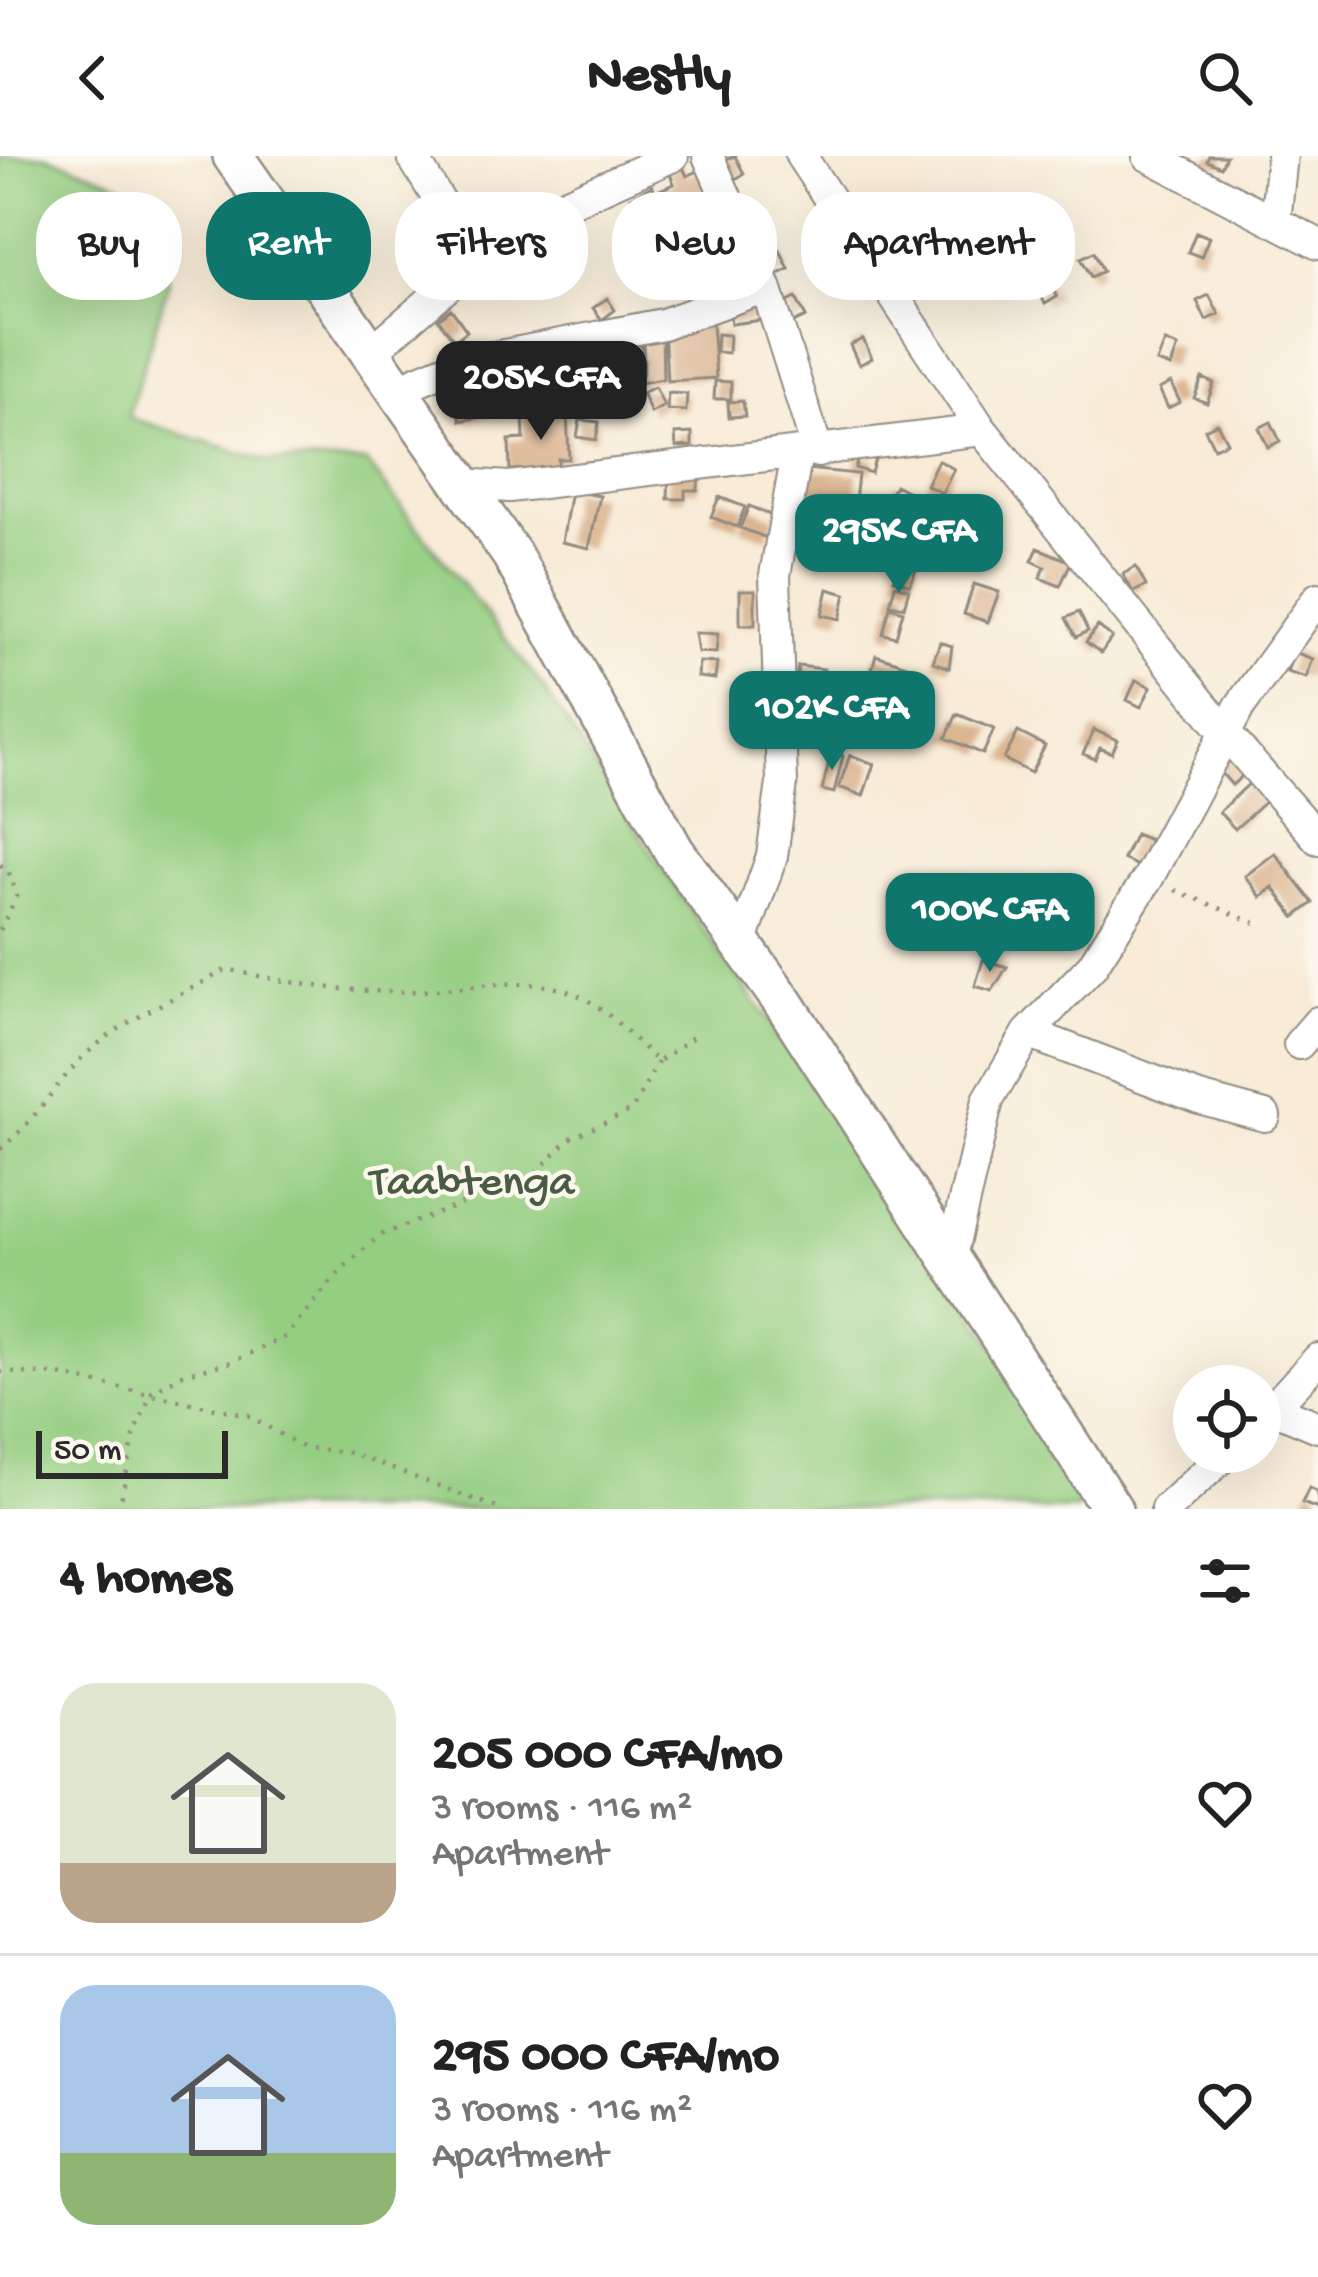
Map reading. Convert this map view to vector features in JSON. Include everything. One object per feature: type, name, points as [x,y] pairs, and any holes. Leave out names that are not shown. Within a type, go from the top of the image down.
[{"type":"street","points":[[233,156],[512,555],[674,851],[742,941],[1112,1509]]},
{"type":"street","points":[[412,156],[434,192]]},
{"type":"street","points":[[588,194],[673,156]]},
{"type":"street","points":[[708,156],[724,192]]},
{"type":"street","points":[[801,156],[982,430],[1228,736],[1318,839]]},
{"type":"street","points":[[1148,156],[1318,244]]},
{"type":"street","points":[[1275,222],[1282,156]]},
{"type":"street","points":[[371,352],[433,300]]},
{"type":"street","points":[[398,388],[458,364],[663,324],[730,300]]},
{"type":"street","points":[[742,941],[772,856],[782,782],[775,575],[808,453],[769,300]]},
{"type":"street","points":[[462,484],[509,487],[982,430]]},
{"type":"street","points":[[951,1256],[988,1100],[1028,1033],[1092,966],[1148,878],[1190,791],[1228,736],[1265,665],[1318,598]]},
{"type":"street","points":[[1028,1033],[1198,1098],[1265,1116]]},
{"type":"street","points":[[1281,1401],[1314,1368]]},
{"type":"street","points":[[1281,1418],[1318,1427]]},
{"type":"street","points":[[1166,1509],[1205,1473]]},
{"type":"path","points":[[0,865],[8,870],[17,896],[0,930]]},
{"type":"path","points":[[1148,878],[1263,926]]},
{"type":"path","points":[[0,1149],[29,1127],[82,1058],[127,1023],[227,969],[321,991],[420,992],[513,980],[569,991],[620,1025],[658,1063]]},
{"type":"path","points":[[119,1509],[135,1432],[152,1392],[183,1374],[232,1362],[285,1337],[343,1268],[380,1235],[531,1178],[569,1139],[632,1110],[658,1063],[697,1034]]},
{"type":"path","points":[[0,1372],[58,1376],[152,1392],[248,1415],[302,1447],[350,1453],[500,1509]]},
{"type":"green space","name":"Taabtenga","points":[[0,156],[48,156],[141,192],[36,192],[36,300],[163,300],[128,417],[267,461],[366,462],[540,683],[709,938],[895,1193],[1083,1481],[1077,1509],[0,1509]]},
{"type":"building","points":[[735,156],[744,174],[732,181],[722,161]]},
{"type":"building","points":[[1209,156],[1226,156],[1221,167],[1207,161]]},
{"type":"building","points":[[681,163],[687,176],[705,168],[715,192],[657,192],[674,184],[668,169]]},
{"type":"building","points":[[1196,232],[1209,237],[1201,257],[1188,252]]},
{"type":"building","points":[[777,251],[789,269],[777,275]]},
{"type":"building","points":[[1094,252],[1103,271],[1091,277],[1081,258]]},
{"type":"building","points":[[1209,295],[1219,314],[1206,320],[1197,301]]},
{"type":"building","points":[[607,298],[615,310],[602,320],[593,308]]},
{"type":"building","points":[[796,298],[806,317],[793,323],[784,304]]},
{"type":"building","points":[[760,300],[762,320],[731,324],[729,306]]},
{"type":"building","points":[[451,309],[467,331],[455,341],[438,319]]},
{"type":"building","points":[[711,309],[716,378],[667,381],[664,326]]},
{"type":"building","points":[[717,334],[729,335],[728,353],[716,352]]},
{"type":"building","points":[[662,336],[663,379],[622,386],[617,342],[640,339],[643,365],[637,367],[641,379],[644,369],[643,337]]},
{"type":"building","points":[[863,339],[872,358],[859,365],[850,345]]},
{"type":"building","points":[[1165,342],[1178,347],[1171,367],[1157,362]]},
{"type":"building","points":[[1202,378],[1214,383],[1207,403],[1194,398]]},
{"type":"building","points":[[470,380],[473,395],[461,400],[455,386]]},
{"type":"building","points":[[715,381],[731,382],[731,399],[714,399]]},
{"type":"building","points":[[582,383],[583,396],[567,397],[566,384]]},
{"type":"building","points":[[1171,383],[1180,402],[1168,408],[1159,389]]},
{"type":"building","points":[[655,387],[664,406],[651,413],[642,393]]},
{"type":"building","points":[[504,389],[509,411],[461,421],[458,407],[481,402],[479,394]]},
{"type":"building","points":[[668,393],[687,394],[686,411],[667,410]]},
{"type":"building","points":[[743,401],[745,416],[729,417],[728,402]]},
{"type":"building","points":[[567,413],[569,459],[558,459],[558,468],[510,470],[509,440],[524,439],[523,415]]},
{"type":"building","points":[[580,420],[599,422],[596,440],[577,437]]},
{"type":"building","points":[[1271,422],[1280,441],[1268,447],[1259,428]]},
{"type":"building","points":[[1217,423],[1227,442],[1214,448],[1205,429]]},
{"type":"building","points":[[692,433],[692,446],[676,447],[675,434]]},
{"type":"building","points":[[859,455],[875,459],[871,473],[855,468]]},
{"type":"building","points":[[938,460],[954,469],[942,493],[926,485]]},
{"type":"building","points":[[669,468],[699,469],[698,490],[685,490],[685,499],[668,499]]},
{"type":"building","points":[[805,469],[858,474],[852,529],[832,527],[832,519],[800,516]]},
{"type":"building","points":[[895,485],[918,497],[912,509],[886,504]]},
{"type":"building","points":[[571,491],[600,496],[589,548],[562,542]]},
{"type":"building","points":[[719,497],[745,507],[737,527],[711,517]]},
{"type":"building","points":[[749,506],[775,517],[767,538],[740,528]]},
{"type":"building","points":[[1038,548],[1071,562],[1060,586],[1040,578],[1045,567],[1032,561]]},
{"type":"building","points":[[904,556],[919,562],[910,585],[894,579]]},
{"type":"building","points":[[1136,567],[1146,586],[1133,592],[1123,574]]},
{"type":"building","points":[[974,584],[999,592],[988,622],[964,614]]},
{"type":"building","points":[[895,585],[909,589],[904,607],[890,604]]},
{"type":"building","points":[[828,589],[846,594],[840,619],[822,615]]},
{"type":"building","points":[[740,590],[755,590],[755,625],[740,625]]},
{"type":"building","points":[[890,607],[903,611],[896,637],[883,634]]},
{"type":"building","points":[[1079,612],[1088,631],[1076,637],[1066,618]]},
{"type":"building","points":[[1098,626],[1112,637],[1101,653],[1086,642]]},
{"type":"building","points":[[695,633],[718,634],[716,653],[698,652]]},
{"type":"building","points":[[940,642],[952,646],[949,668],[933,662]]},
{"type":"building","points":[[1294,652],[1313,659],[1306,678],[1287,672]]},
{"type":"building","points":[[876,655],[916,668],[907,701],[891,696],[887,709],[862,702]]},
{"type":"building","points":[[699,662],[717,663],[715,679],[698,677]]},
{"type":"building","points":[[798,666],[824,669],[822,686],[796,683]]},
{"type":"building","points":[[1136,680],[1151,687],[1141,707],[1127,700]]},
{"type":"building","points":[[957,714],[994,729],[983,754],[946,738]]},
{"type":"building","points":[[1094,730],[1118,740],[1112,753],[1100,748],[1095,759],[1083,754]]},
{"type":"building","points":[[1018,732],[1045,746],[1031,773],[1004,759]]},
{"type":"building","points":[[1231,749],[1250,769],[1232,785],[1218,769]]},
{"type":"building","points":[[831,753],[843,756],[834,793],[822,790]]},
{"type":"building","points":[[850,755],[874,764],[863,796],[839,787]]},
{"type":"building","points":[[1253,780],[1269,798],[1235,829],[1219,812]]},
{"type":"building","points":[[1135,834],[1150,840],[1138,866],[1123,859]]},
{"type":"building","points":[[1275,853],[1313,903],[1295,917],[1273,887],[1261,897],[1245,876]]},
{"type":"building","points":[[983,960],[1007,967],[992,991],[975,986]]},
{"type":"building","points":[[1309,1488],[1318,1493],[1318,1509],[1302,1503]]}]
